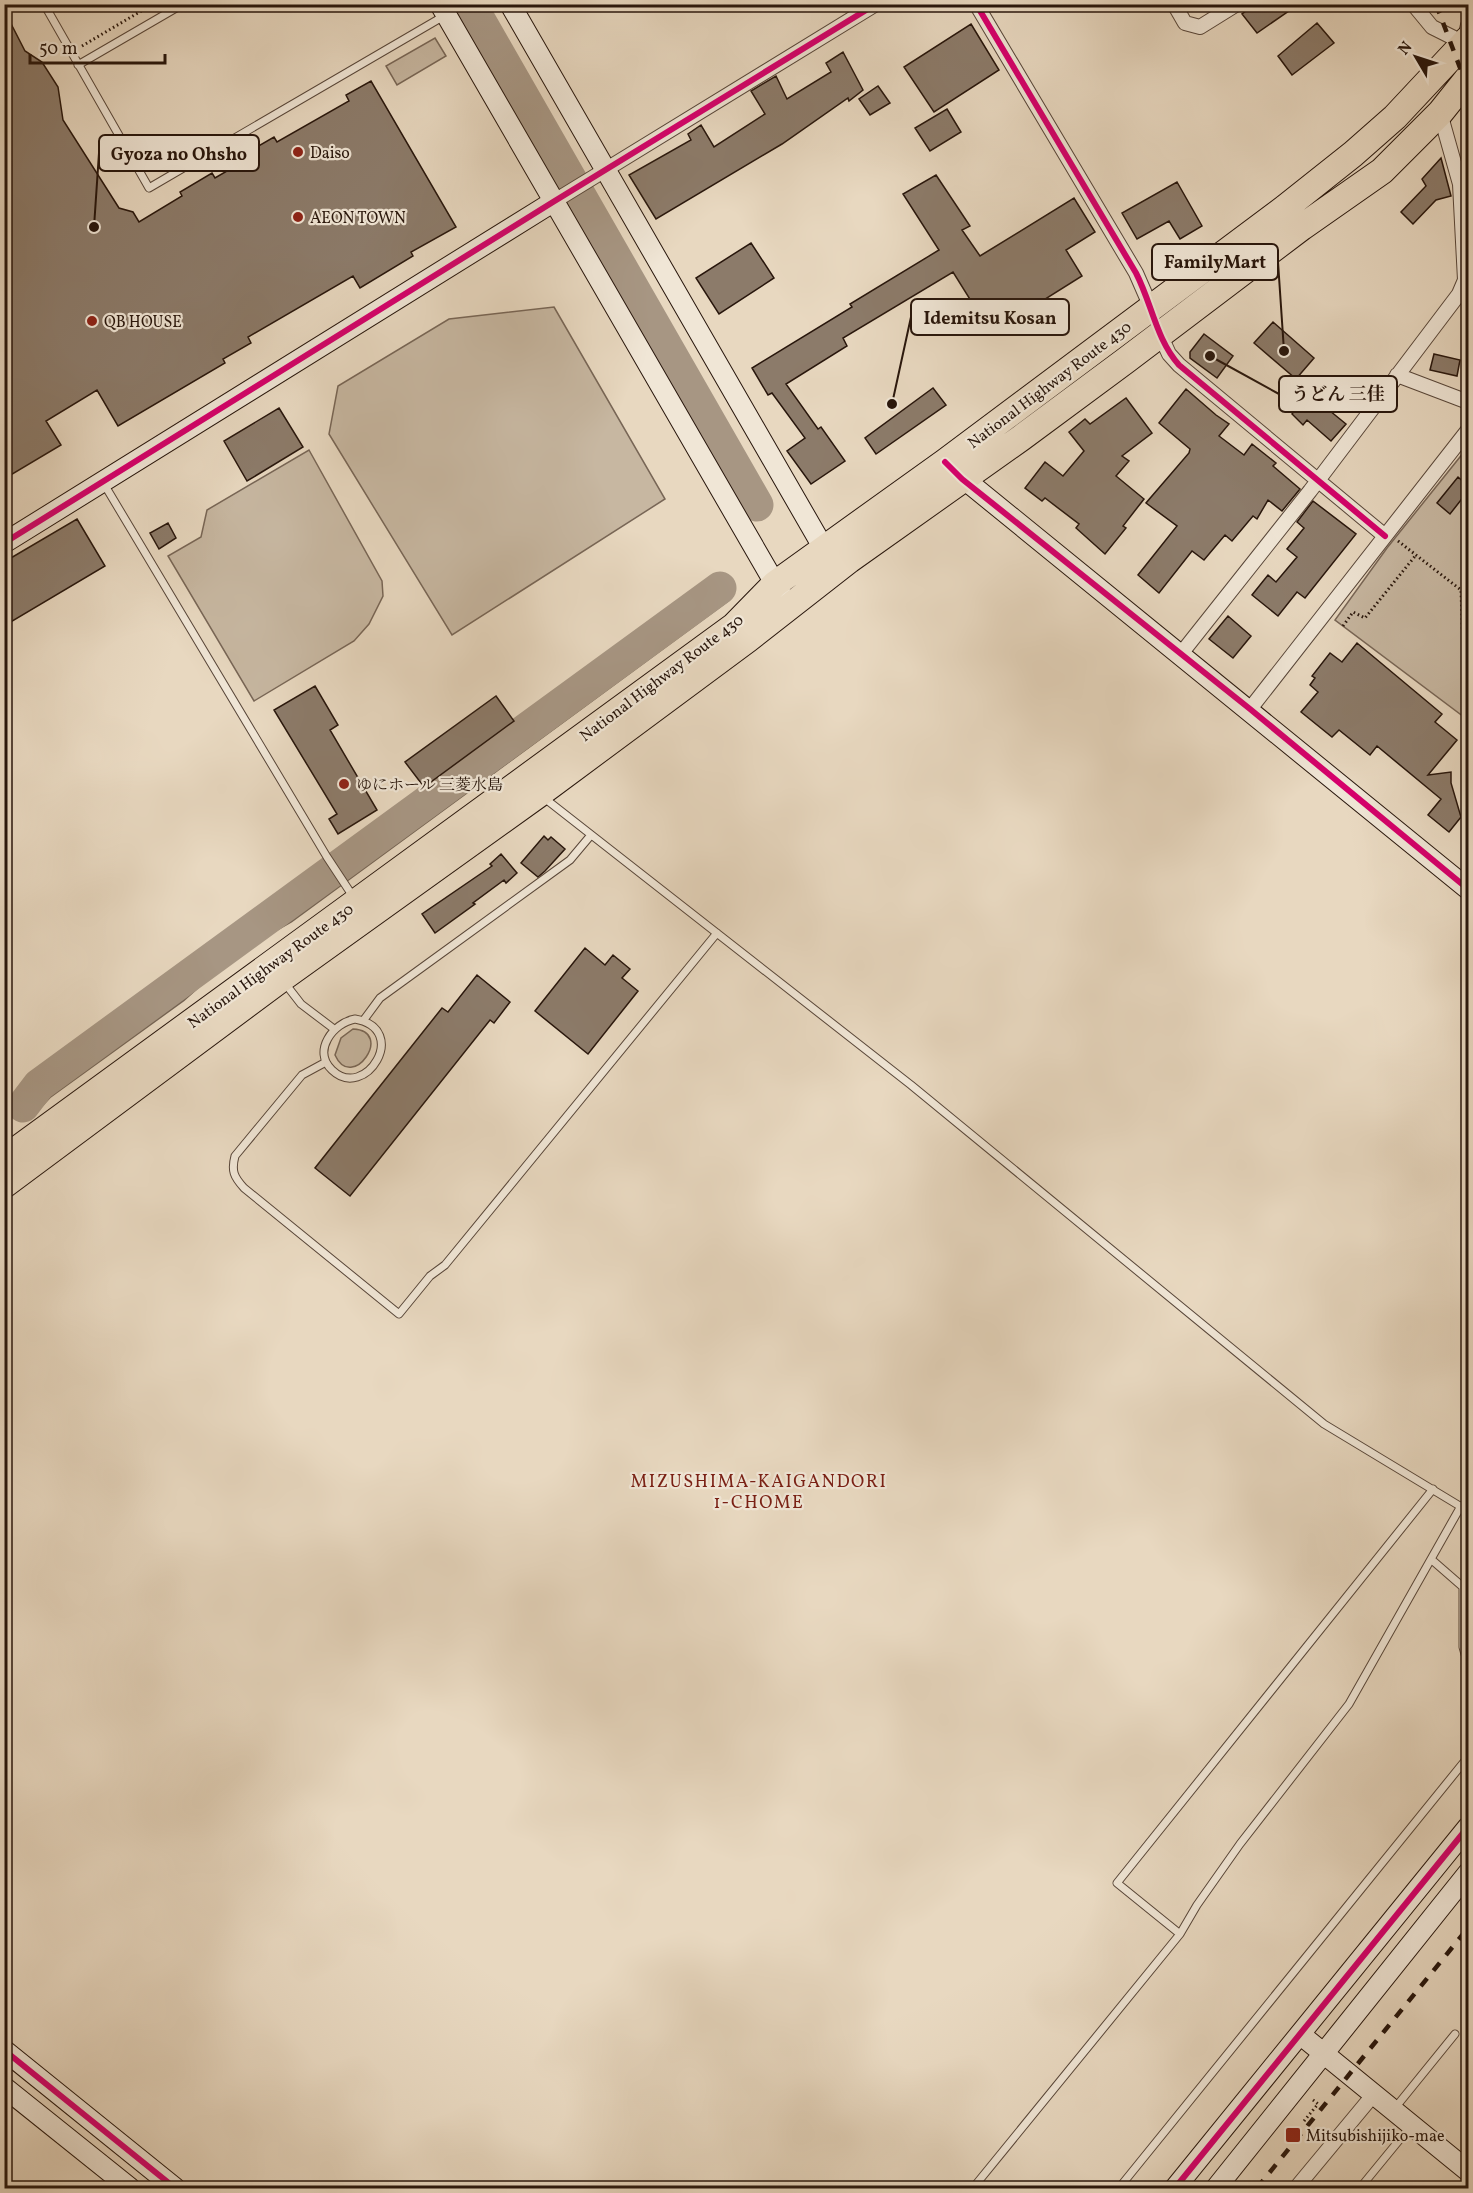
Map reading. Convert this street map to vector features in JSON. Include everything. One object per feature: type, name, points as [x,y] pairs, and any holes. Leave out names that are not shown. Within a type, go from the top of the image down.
[{"type":"highway","name":"National Highway Route 430","points":[[533,785],[734,626],[775,584],[830,559],[954,470],[1151,308],[1353,154],[1395,117],[1467,39]]},
{"type":"highway","name":"National Highway Route 430","points":[[954,470],[1021,438],[1302,227],[1382,171],[1440,113],[1468,78]]},
{"type":"highway","name":"National Highway Route 430","points":[[5,1175],[276,972],[357,902],[533,785],[789,607],[830,559]]},
{"type":"street","points":[[510,4],[597,175],[830,559]]},
{"type":"street","points":[[4,543],[876,4]]},
{"type":"street","points":[[976,4],[1136,273],[1151,308],[1159,335],[1169,354],[1179,365],[1385,536]]},
{"type":"street","points":[[1174,4],[1185,23],[1200,27],[1237,4]]},
{"type":"street","points":[[1413,4],[1432,27],[1467,39]]},
{"type":"street","points":[[443,9],[561,197],[789,607]]},
{"type":"street","points":[[1180,655],[1317,481],[1459,294],[1467,280],[1460,184],[1440,113]]},
{"type":"street","points":[[1397,375],[1468,402]]},
{"type":"street","points":[[1250,709],[1468,430]]},
{"type":"street","points":[[954,470],[1468,889]]},
{"type":"street","points":[[1175,2188],[1302,2035],[1468,1827]]},
{"type":"street","points":[[1216,2188],[1468,1872]]},
{"type":"street","points":[[1302,2035],[1468,2171]]},
{"type":"street","points":[[4,2050],[175,2188]]},
{"type":"street","points":[[4,2087],[130,2188]]},
{"type":"street","points":[[1296,2188],[1374,2094]]},
{"type":"lane","points":[[44,4],[148,188],[443,9]]},
{"type":"lane","points":[[78,65],[183,4]]},
{"type":"lane","points":[[103,482],[357,902]]},
{"type":"lane","points":[[533,785],[591,835],[911,1085],[1324,1424],[1468,1511]]},
{"type":"lane","points":[[363,1021],[380,998],[570,861],[591,835]]},
{"type":"lane","points":[[326,1062],[302,1075],[235,1156],[232,1168],[235,1178],[243,1188],[399,1314],[430,1276],[445,1264],[717,933]]},
{"type":"lane","points":[[276,972],[301,1004],[334,1029]]},
{"type":"lane","points":[[346,1021],[363,1021],[377,1030],[381,1038],[381,1055],[366,1073],[348,1078],[331,1069],[326,1062],[324,1052],[325,1043],[334,1029],[346,1021]]},
{"type":"lane","points":[[1180,1934],[1117,1883],[1433,1490]]},
{"type":"lane","points":[[973,2188],[1180,1934],[1197,1905],[1240,1844],[1349,1704],[1461,1506]]},
{"type":"lane","points":[[1432,1560],[1463,1587],[1463,1647],[1468,1665]]},
{"type":"lane","points":[[1119,2188],[1468,1757]]},
{"type":"lane","points":[[1393,2110],[1455,2034]]},
{"type":"lane","points":[[1360,2188],[1412,2125]]},
{"type":"path","points":[[71,52],[153,4]]},
{"type":"path","points":[[1404,546],[1461,590]]},
{"type":"path","points":[[1343,626],[1353,612],[1365,618],[1416,555]]},
{"type":"path","points":[[1461,590],[1468,587]]},
{"type":"path","points":[[1461,590],[1463,647],[1468,688]]},
{"type":"path","points":[[1304,2121],[1318,2104],[1313,2100]]},
{"type":"shaded area","points":[[435,38],[446,56],[397,85],[386,66]]},
{"type":"shaded area","points":[[554,307],[665,499],[452,635],[329,434],[338,386],[449,319]]},
{"type":"shaded area","points":[[1468,447],[1468,720],[1335,620],[1387,548]]},
{"type":"shaded area","points":[[309,450],[382,581],[383,596],[369,624],[354,641],[254,701],[168,556],[201,537],[207,510]]},
{"type":"shaded area","points":[[353,1029],[365,1032],[370,1039],[370,1048],[366,1057],[359,1064],[351,1067],[342,1065],[335,1055],[341,1038]]},
{"type":"building","points":[[1255,4],[1299,4],[1257,33],[1242,14]]},
{"type":"building","name":"AEON TOWN","points":[[4,10],[25,51],[42,62],[58,87],[63,120],[119,208],[133,212],[139,222],[182,196],[180,192],[212,173],[215,178],[246,160],[243,155],[274,137],[277,142],[349,101],[346,95],[371,81],[456,227],[411,252],[413,256],[360,288],[353,276],[248,337],[251,343],[223,359],[225,363],[118,426],[97,390],[46,421],[61,445],[4,479]]},
{"type":"building","points":[[1317,23],[1334,43],[1292,75],[1278,56]]},
{"type":"building","points":[[971,24],[999,70],[934,112],[904,67]]},
{"type":"building","points":[[843,52],[863,90],[782,144],[656,219],[629,175],[691,140],[688,134],[701,125],[714,147],[765,114],[751,91],[776,76],[787,99],[831,72],[826,63]]},
{"type":"building","points":[[878,86],[890,103],[870,115],[859,99]]},
{"type":"building","points":[[947,109],[961,132],[930,151],[915,128]]},
{"type":"building","points":[[1441,158],[1451,196],[1436,200],[1413,224],[1401,212],[1426,186],[1422,179]]},
{"type":"building","points":[[936,175],[970,226],[962,230],[980,256],[1074,198],[1095,232],[1066,250],[1082,276],[991,333],[953,272],[843,338],[847,346],[786,384],[818,429],[821,427],[845,461],[811,484],[787,451],[805,438],[772,393],[768,395],[752,368],[852,307],[850,304],[939,250],[903,194]]},
{"type":"building","points":[[1177,182],[1202,226],[1180,239],[1169,221],[1137,239],[1122,213]]},
{"type":"building","points":[[751,243],[774,278],[719,314],[696,278]]},
{"type":"building","points":[[1273,322],[1314,358],[1296,379],[1254,343]]},
{"type":"building","points":[[1204,334],[1233,356],[1217,378],[1190,358],[1190,352]]},
{"type":"building","points":[[1434,354],[1460,360],[1457,376],[1430,370]]},
{"type":"building","points":[[933,388],[946,405],[876,454],[865,438]]},
{"type":"building","points":[[1186,389],[1229,424],[1219,436],[1244,455],[1252,444],[1276,463],[1273,466],[1300,489],[1282,511],[1268,500],[1257,519],[1253,516],[1232,541],[1225,535],[1204,560],[1192,551],[1159,593],[1138,575],[1177,526],[1146,503],[1189,453],[1190,449],[1159,423]]},
{"type":"building","points":[[1308,393],[1346,424],[1331,441],[1307,420],[1303,425],[1292,414]]},
{"type":"building","points":[[1126,398],[1152,433],[1122,456],[1129,461],[1116,476],[1144,499],[1123,526],[1126,528],[1105,554],[1076,528],[1079,524],[1045,498],[1042,501],[1025,488],[1045,462],[1063,476],[1084,451],[1069,432],[1085,419],[1090,424]]},
{"type":"building","points":[[279,408],[303,447],[247,481],[224,441]]},
{"type":"building","points":[[1458,477],[1468,486],[1468,491],[1450,514],[1437,503]]},
{"type":"building","points":[[1313,501],[1356,534],[1305,598],[1297,592],[1278,616],[1252,595],[1268,575],[1276,582],[1297,557],[1287,549],[1304,528],[1297,522]]},
{"type":"building","points":[[77,519],[105,566],[4,626],[4,562]]},
{"type":"building","points":[[168,523],[176,538],[159,549],[150,533]]},
{"type":"building","points":[[1228,616],[1251,636],[1233,658],[1209,639]]},
{"type":"building","points":[[1357,643],[1442,714],[1435,722],[1457,740],[1428,775],[1451,772],[1451,783],[1461,817],[1449,832],[1428,815],[1441,799],[1377,746],[1370,755],[1339,730],[1332,737],[1301,712],[1318,692],[1310,685],[1315,678],[1312,676],[1330,653],[1342,662]]},
{"type":"building","points":[[315,686],[338,725],[330,730],[377,810],[338,834],[329,819],[337,814],[274,710]]},
{"type":"building","points":[[496,696],[514,721],[424,787],[405,762]]},
{"type":"building","points":[[544,836],[548,840],[551,837],[565,849],[538,877],[521,863]]},
{"type":"building","points":[[501,854],[517,873],[506,883],[504,880],[435,933],[422,914],[492,866],[490,864]]},
{"type":"building","points":[[585,948],[605,965],[613,955],[630,969],[622,978],[638,991],[588,1054],[535,1011]]},
{"type":"building","points":[[477,975],[510,1002],[494,1023],[490,1020],[350,1196],[315,1168],[442,1008],[448,1012]]},
{"type":"waterway","points":[[470,4],[757,505]]},
{"type":"waterway","points":[[483,4],[766,500]]},
{"type":"waterway","points":[[23,1106],[39,1085],[720,588]]},
{"type":"waterway","points":[[35,1111],[49,1096],[183,999],[234,956],[291,920],[728,599]]},
{"type":"railway","points":[[1436,4],[1468,89]]},
{"type":"railway","points":[[1257,2188],[1468,1928]]},
{"type":"cycle path","points":[[4,543],[876,4]]},
{"type":"cycle path","points":[[976,4],[1136,273],[1171,355],[1179,365],[1385,536]]},
{"type":"cycle path","points":[[945,462],[962,479],[1250,709],[1468,889]]},
{"type":"cycle path","points":[[1175,2188],[1468,1827]]},
{"type":"cycle path","points":[[4,2050],[175,2188]]},
{"type":"place","name":"Daiso","points":[[298,152]]},
{"type":"place","name":"AEON TOWN","points":[[298,217]]},
{"type":"place","name":"Gyoza no Ohsho","points":[[94,227]]},
{"type":"place","name":"QB HOUSE","points":[[92,321]]},
{"type":"place","name":"FamilyMart","points":[[1284,351]]},
{"type":"place","name":"うどん 三佳","points":[[1210,356]]},
{"type":"place","name":"Idemitsu Kosan","points":[[892,404]]},
{"type":"place","name":"ゆにホール 三菱水島","points":[[344,784]]},
{"type":"place","name":"Mitsubishijiko-mae","points":[[1293,2135]]},
{"type":"district","name":"MIZUSHIMA-KAIGANDORI 1-CHOME","points":[[759,1491]]}]
